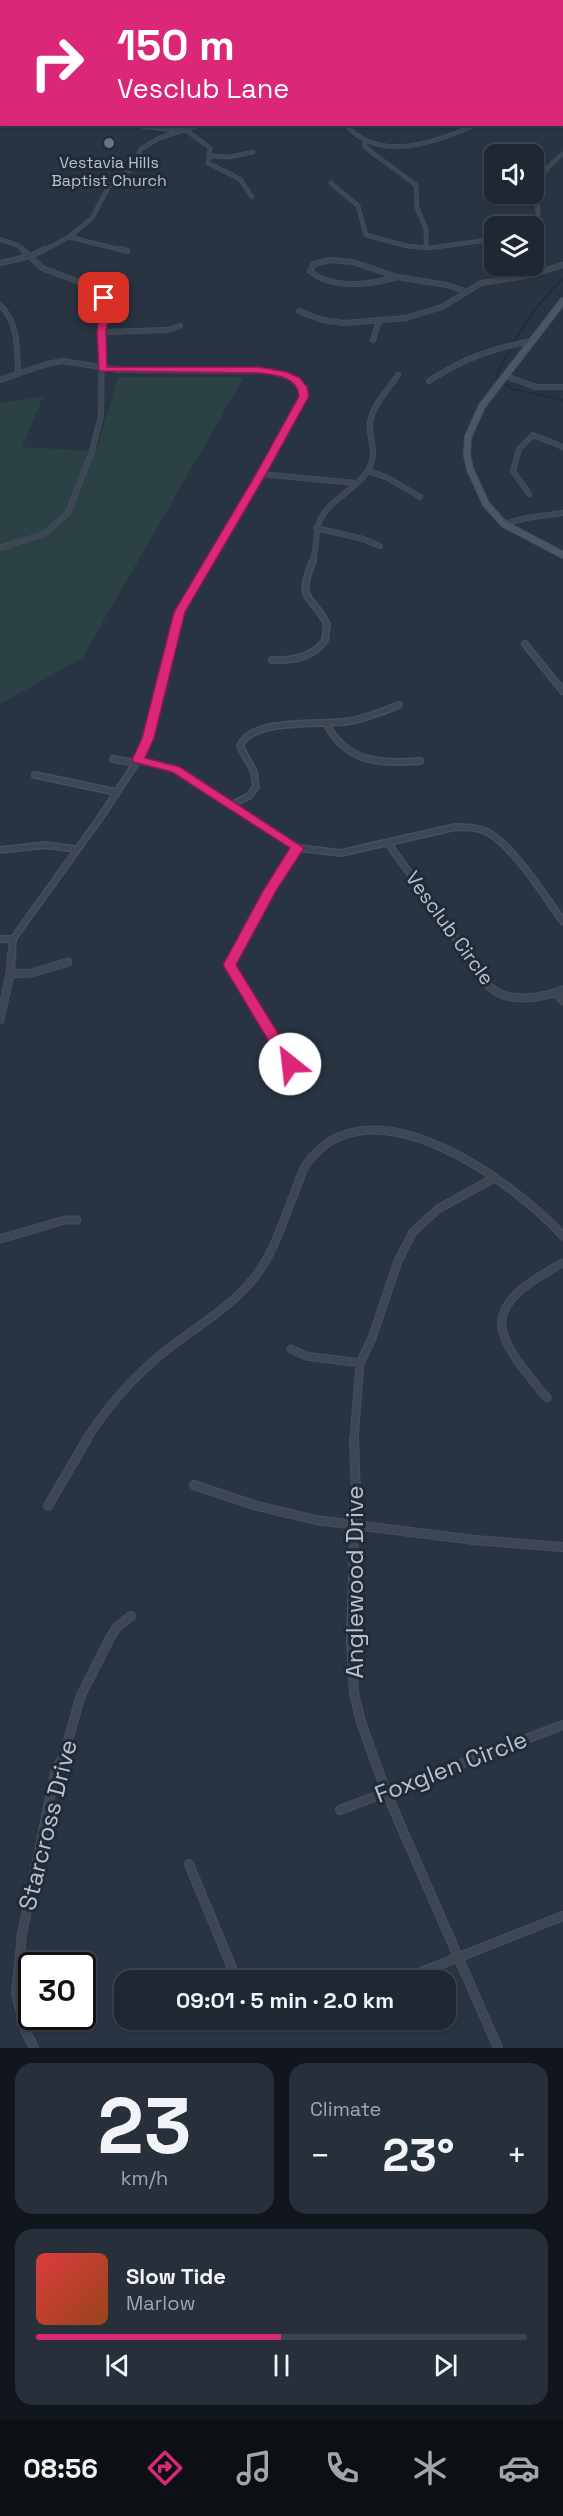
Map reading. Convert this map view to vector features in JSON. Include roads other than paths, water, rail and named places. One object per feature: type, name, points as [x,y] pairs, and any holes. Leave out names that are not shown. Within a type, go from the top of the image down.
[{"type":"main road","points":[[563,301],[474,421],[468,437],[467,455],[470,469],[486,504],[504,524],[563,555]]},
{"type":"street","points":[[142,126],[187,131],[210,148],[208,162],[242,179],[252,197]]},
{"type":"street","points":[[0,263],[31,255],[69,237],[92,218],[109,186],[131,169],[141,149],[159,138],[198,126]]},
{"type":"street","points":[[347,126],[366,141],[394,146],[434,141],[473,126]]},
{"type":"street","points":[[366,141],[364,145],[377,157],[406,173],[416,185],[417,208],[426,230],[426,247]]},
{"type":"street","points":[[377,157],[394,146]]},
{"type":"street","points":[[209,156],[229,157],[253,152]]},
{"type":"street","points":[[538,216],[537,179],[541,171],[563,154]]},
{"type":"street","points":[[331,183],[357,206],[366,235],[383,237],[404,245],[443,248],[484,241]]},
{"type":"street","points":[[69,237],[127,251]]},
{"type":"street","points":[[0,238],[19,246],[42,268],[85,283],[100,292],[106,303],[102,332],[101,416],[94,444],[68,513],[44,534],[0,548]]},
{"type":"street","points":[[397,277],[380,281],[338,283],[319,279],[310,271],[314,264],[330,260],[344,260],[397,277],[447,285],[465,291]]},
{"type":"street","points":[[299,311],[322,320],[344,323],[379,321],[426,314],[486,281],[526,276],[563,265]]},
{"type":"street","points":[[0,305],[12,318],[16,329],[18,374]]},
{"type":"street","points":[[374,340],[379,321]]},
{"type":"street","points":[[102,332],[167,330],[180,326]]},
{"type":"street","points":[[429,381],[452,365],[483,350],[532,341]]},
{"type":"street","points":[[0,380],[47,363],[61,361],[90,364],[102,369],[259,370],[284,374],[297,380],[303,387],[304,396],[261,474],[179,612],[148,738],[137,761],[13,939],[10,975],[0,1020]]},
{"type":"street","points":[[272,660],[290,660],[309,654],[325,640],[328,630],[326,619],[307,599],[303,588],[305,577],[315,556],[316,528],[330,506],[368,471],[374,458],[369,423],[381,399],[398,375]]},
{"type":"street","points":[[506,376],[536,387],[563,387]]},
{"type":"street","points":[[529,494],[513,471],[519,449],[533,435],[563,447]]},
{"type":"street","points":[[368,471],[388,478],[420,497]]},
{"type":"street","points":[[261,474],[355,483]]},
{"type":"street","points":[[504,524],[526,518],[563,513]]},
{"type":"street","points":[[316,528],[363,539],[380,546]]},
{"type":"street","points":[[525,644],[563,691]]},
{"type":"street","points":[[231,805],[250,795],[257,785],[256,778],[240,751],[240,744],[244,738],[276,727],[327,725],[350,721],[399,705]]},
{"type":"street","points":[[327,725],[332,737],[346,750],[365,759],[391,764],[420,761]]},
{"type":"street","points":[[113,759],[137,761],[176,770],[298,848],[322,853],[341,853],[455,827],[470,827],[486,831],[502,840],[563,921]]},
{"type":"street","points":[[35,775],[116,792]]},
{"type":"street","name":"Vesclub Circle","points":[[388,843],[489,987],[502,995],[523,999],[560,992],[563,1001]]},
{"type":"street","points":[[0,850],[45,845],[76,849]]},
{"type":"street","points":[[290,1064],[229,965],[269,891],[288,859],[298,848]]},
{"type":"street","points":[[0,939],[13,939]]},
{"type":"street","points":[[10,975],[32,973],[68,962]]},
{"type":"street","points":[[48,1506],[78,1449],[123,1387],[154,1360],[231,1304],[255,1279],[272,1249],[306,1165],[327,1145],[342,1136],[385,1130],[411,1133],[474,1163],[549,1219],[563,1236]]},
{"type":"street","name":"Anglewood Drive","points":[[494,1178],[438,1209],[413,1232],[398,1261],[372,1338],[360,1363],[354,1429],[357,1526],[354,1543],[351,1641],[354,1694],[361,1722],[386,1792],[498,2048]]},
{"type":"street","points":[[0,1239],[65,1220],[77,1221]]},
{"type":"street","points":[[547,1398],[516,1363],[503,1341],[500,1325],[503,1310],[510,1296],[522,1284],[563,1263]]},
{"type":"street","points":[[291,1349],[306,1356],[360,1363]]},
{"type":"street","points":[[194,1485],[236,1501],[274,1511],[357,1526],[462,1540],[563,1546]]},
{"type":"street","name":"Starcross Drive","points":[[34,2048],[25,2030],[16,1993],[22,1934],[56,1768],[63,1758],[81,1695],[110,1638],[117,1627],[131,1616]]},
{"type":"street","name":"Foxglen Circle","points":[[339,1810],[563,1725]]},
{"type":"street","points":[[189,1864],[233,1970]]},
{"type":"street","points":[[427,1970],[563,1916]]},
{"type":"waterway","points":[[563,279],[542,300],[525,324],[496,376],[512,389],[563,400]]},
{"type":"place","name":"Vestavia Hills Baptist Church","points":[[109,143]]}]
